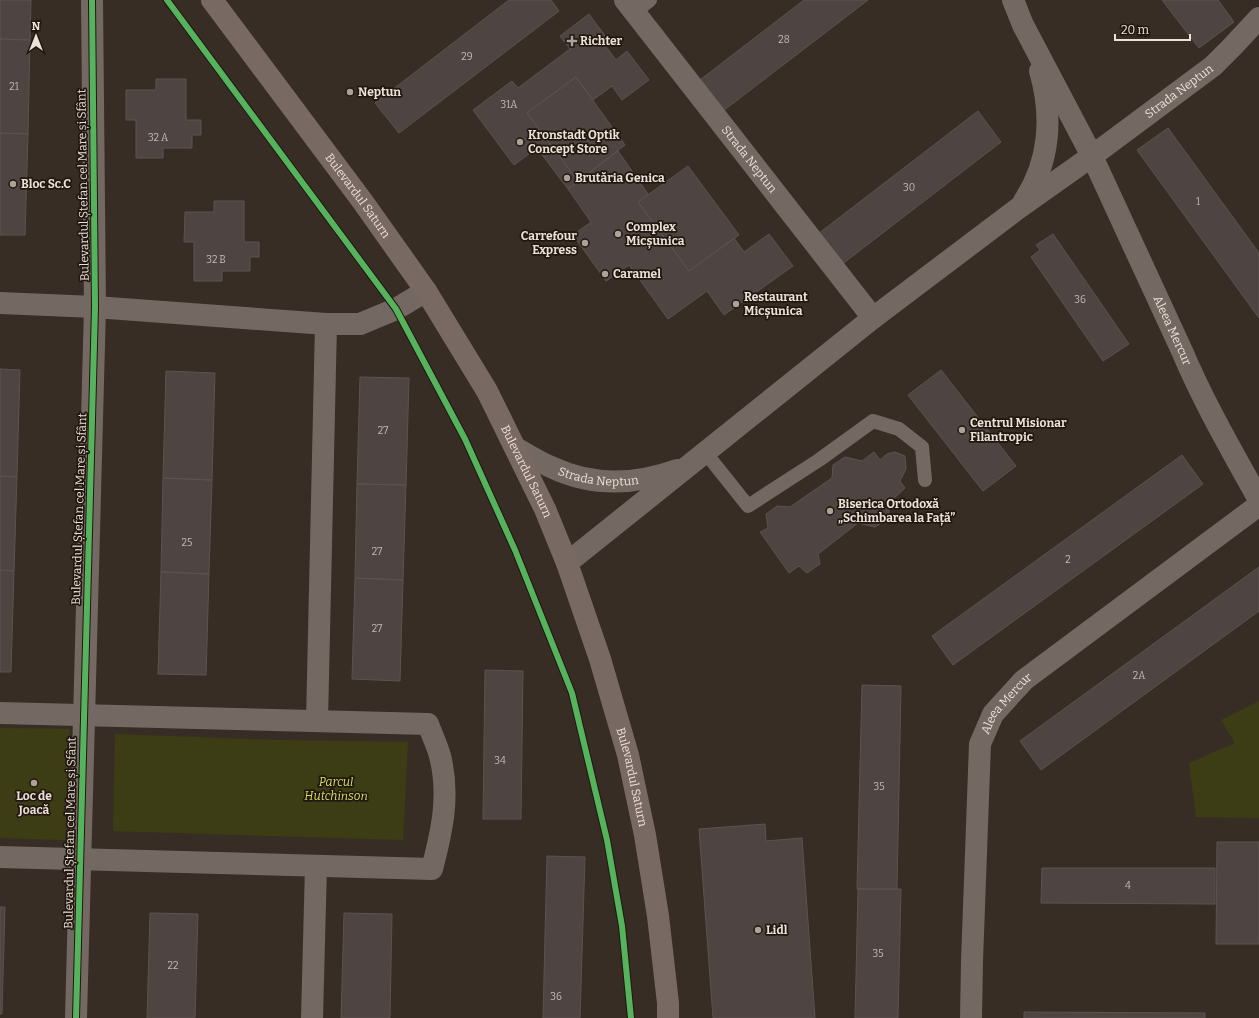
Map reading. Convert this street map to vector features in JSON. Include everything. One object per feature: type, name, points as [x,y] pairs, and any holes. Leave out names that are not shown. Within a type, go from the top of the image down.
[{"type":"main road","name":"Bulevardul Saturn","points":[[212,0],[358,196],[426,291],[487,391],[545,509],[567,563],[600,658],[628,755],[645,835],[658,916],[668,1003],[668,1018]]},
{"type":"street","name":"Bulevardul Ștefan cel Mare și Sfânt","points":[[76,1018],[95,307],[92,0]]},
{"type":"street","name":"Strada Neptun","points":[[1013,0],[1040,73],[1047,109],[1048,129],[1046,150],[1041,170],[1033,188],[1020,206]]},
{"type":"street","name":"Strada Neptun","points":[[637,4],[873,318]]},
{"type":"street","name":"Strada Neptun","points":[[567,563],[873,318],[1020,206],[1092,156],[1213,66],[1259,18]]},
{"type":"street","name":"Strada Neptun","points":[[1023,25],[1092,156]]},
{"type":"street","name":"Aleea Mercur","points":[[1092,156],[1193,378],[1214,421],[1259,500]]},
{"type":"street","points":[[0,303],[95,307],[326,324],[360,324],[396,309],[426,291]]},
{"type":"street","points":[[317,721],[326,324]]},
{"type":"street","name":"Strada Neptun","points":[[516,448],[551,468],[574,476],[599,481],[624,482],[655,478],[686,468]]},
{"type":"street","name":"Aleea Mercur","points":[[971,1018],[980,744],[993,714],[1024,680],[1259,505]]},
{"type":"street","name":"Bulevardul Ștefan cel Mare și Sfânt","points":[[0,713],[428,724],[440,757],[446,794],[442,830],[432,869],[0,857]]},
{"type":"street","points":[[312,1018],[316,866]]},
{"type":"lane","points":[[705,452],[748,506],[819,460],[873,421],[899,429],[922,447],[925,480]]},
{"type":"green space","points":[[1259,701],[1259,818],[1196,817],[1189,763],[1235,743],[1221,720]]},
{"type":"green space","name":"Loc de Joacă","points":[[0,728],[70,729],[65,840],[0,838]]},
{"type":"green space","name":"Parcul Hutchinson","points":[[115,734],[278,740],[408,742],[403,840],[113,831]]},
{"type":"building","points":[[0,0],[31,0],[30,40],[0,39]]},
{"type":"building","points":[[509,0],[551,0],[559,11],[399,133],[375,103]]},
{"type":"building","points":[[804,0],[868,0],[723,111],[700,80]]},
{"type":"building","points":[[1162,0],[1218,0],[1234,22],[1199,48]]},
{"type":"building","points":[[589,14],[609,41],[604,44],[616,60],[627,51],[649,80],[622,100],[612,86],[593,100],[576,77],[527,113],[578,181],[568,189],[537,148],[514,165],[473,110],[512,81],[518,88],[570,49],[560,36]]},
{"type":"building","points":[[0,39],[30,40],[28,134],[0,133]]},
{"type":"building","points":[[576,77],[625,145],[578,181],[527,113]]},
{"type":"building","points":[[156,79],[186,79],[186,120],[201,120],[201,135],[192,135],[192,148],[163,148],[163,158],[136,158],[136,120],[126,120],[126,90],[156,90]]},
{"type":"building","points":[[978,111],[1001,142],[841,265],[818,234]]},
{"type":"building","points":[[1168,128],[1259,253],[1259,318],[1137,150]]},
{"type":"building","name":"Bloc Sc.C","points":[[0,133],[28,134],[25,235],[0,235]]},
{"type":"building","name":"Complex Micșunica","points":[[618,151],[648,194],[638,202],[689,271],[734,238],[744,252],[769,234],[793,266],[724,315],[707,291],[668,319],[629,265],[606,281],[573,235],[591,222],[568,189]]},
{"type":"building","points":[[688,166],[739,235],[689,271],[638,202]]},
{"type":"building","points":[[214,201],[244,201],[244,242],[259,242],[259,257],[250,257],[250,271],[222,271],[222,281],[194,281],[194,242],[184,242],[185,212],[214,212]]},
{"type":"building","points":[[1053,234],[1129,344],[1103,361],[1031,257],[1040,250],[1036,245]]},
{"type":"building","points":[[0,369],[20,370],[17,477],[0,476]]},
{"type":"building","name":"Centrul Misionar Filantropic","points":[[941,370],[1016,466],[983,491],[908,395]]},
{"type":"building","points":[[166,371],[215,373],[212,480],[163,478]]},
{"type":"building","points":[[360,377],[409,378],[406,485],[357,484]]},
{"type":"building","name":"Biserica Ortodoxă „Schimbarea la Față”","points":[[874,452],[880,460],[887,454],[895,452],[905,456],[906,469],[900,481],[905,488],[890,502],[888,519],[875,527],[858,523],[818,554],[820,564],[807,573],[799,566],[789,573],[760,532],[768,528],[766,514],[777,506],[790,507],[832,478],[833,465],[845,457],[862,461]]},
{"type":"building","points":[[1182,455],[1203,484],[953,665],[932,636]]},
{"type":"building","points":[[0,476],[17,477],[14,571],[0,570]]},
{"type":"building","points":[[163,478],[212,480],[209,574],[161,572]]},
{"type":"building","points":[[357,484],[406,485],[403,580],[355,578]]},
{"type":"building","points":[[1259,567],[1259,611],[1041,770],[1020,741]]},
{"type":"building","points":[[0,570],[14,571],[11,672],[0,672]]},
{"type":"building","points":[[161,572],[209,574],[206,675],[158,674]]},
{"type":"building","points":[[355,578],[403,580],[400,681],[352,679]]},
{"type":"building","points":[[485,670],[523,671],[521,819],[483,819]]},
{"type":"building","points":[[862,685],[901,686],[897,889],[857,889]]},
{"type":"building","name":"Lidl","points":[[765,824],[766,841],[802,838],[815,1018],[713,1018],[699,829]]},
{"type":"building","points":[[1217,842],[1259,842],[1259,944],[1216,944]]},
{"type":"building","points":[[547,856],[585,857],[580,1018],[543,1018]]},
{"type":"building","points":[[1042,868],[1215,868],[1215,904],[1041,903]]},
{"type":"building","points":[[858,889],[901,889],[898,1018],[855,1018]]},
{"type":"building","points":[[0,907],[5,907],[2,1014],[0,1014]]},
{"type":"building","points":[[150,913],[198,914],[195,1018],[147,1018]]},
{"type":"building","points":[[344,913],[392,914],[390,1018],[341,1018]]},
{"type":"building","points":[[1024,1012],[1205,1013],[1205,1018],[1024,1018]]},
{"type":"cycle path","points":[[76,1018],[95,307],[92,0]]},
{"type":"cycle path","points":[[167,0],[396,309],[465,439],[515,550],[572,693],[607,840],[622,926],[631,1018]]},
{"type":"place","name":"Richter","points":[[572,41]]},
{"type":"place","name":"Neptun","points":[[350,92]]},
{"type":"place","name":"Kronstadt Optik Concept Store","points":[[520,142]]},
{"type":"place","name":"Brutăria Genica","points":[[567,178]]},
{"type":"place","name":"Bloc Sc.C","points":[[13,184]]},
{"type":"place","name":"Complex Micșunica","points":[[618,234]]},
{"type":"place","name":"Carrefour Express","points":[[585,243]]},
{"type":"place","name":"Caramel","points":[[605,274]]},
{"type":"place","name":"Restaurant Micșunica","points":[[736,304]]},
{"type":"place","name":"Centrul Misionar Filantropic","points":[[962,430]]},
{"type":"place","name":"Biserica Ortodoxă „Schimbarea la Față”","points":[[830,511]]},
{"type":"place","name":"Loc de Joacă","points":[[34,783]]},
{"type":"place","name":"Lidl","points":[[758,930]]}]
